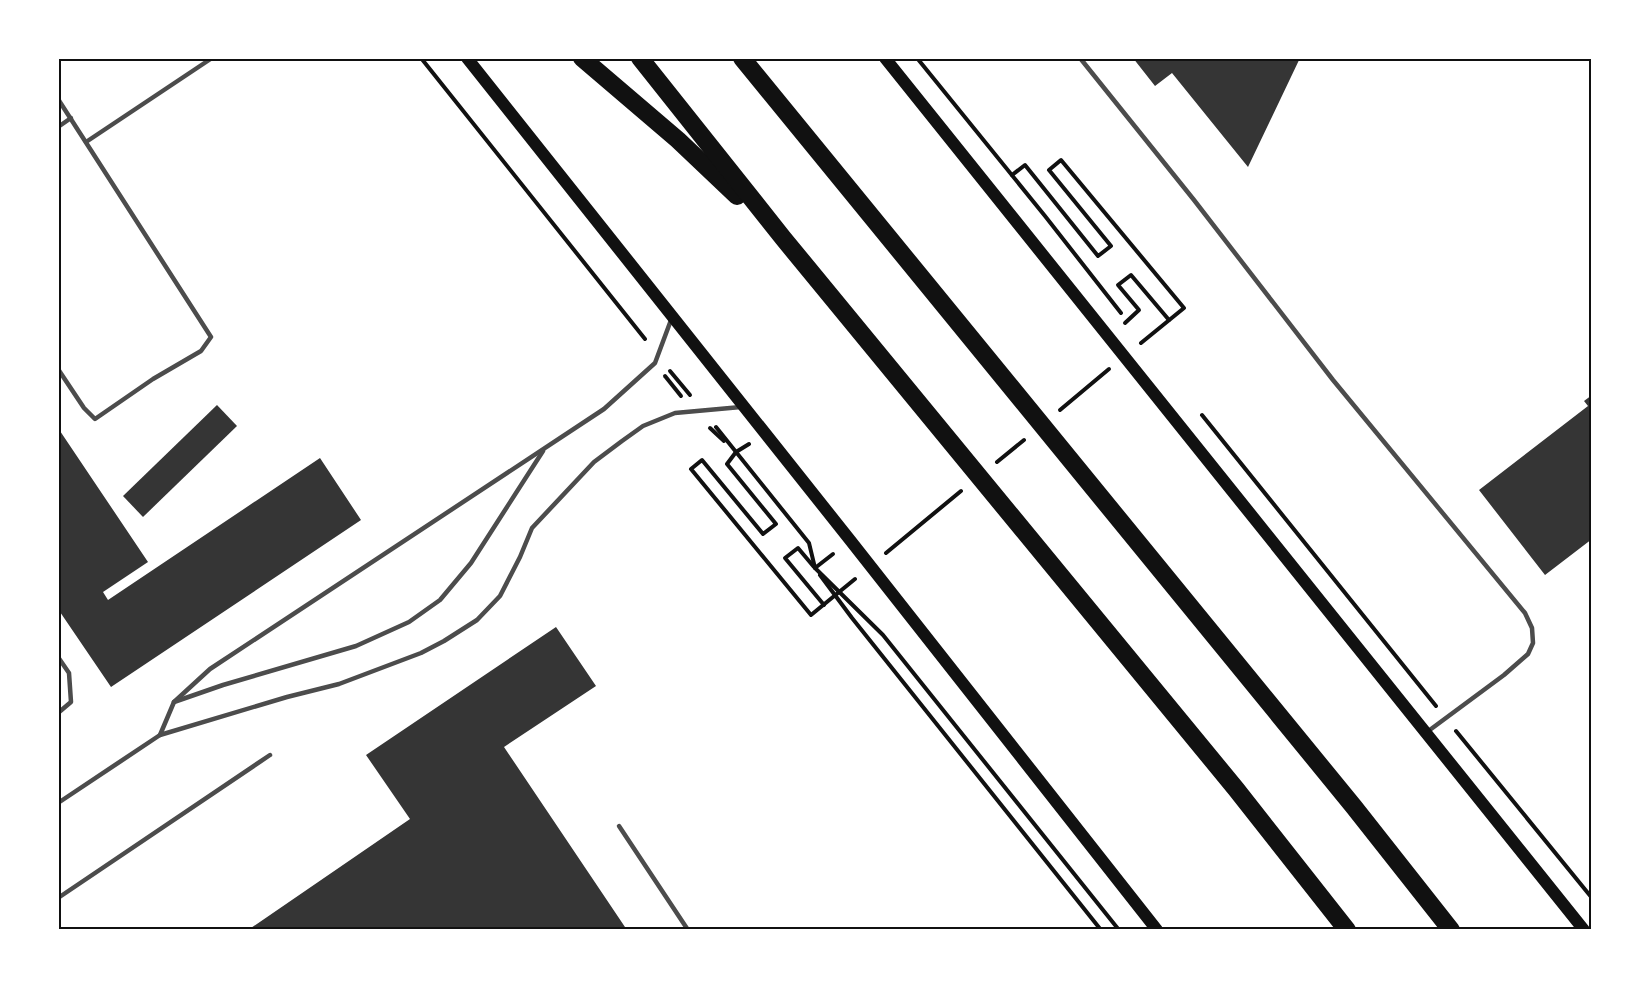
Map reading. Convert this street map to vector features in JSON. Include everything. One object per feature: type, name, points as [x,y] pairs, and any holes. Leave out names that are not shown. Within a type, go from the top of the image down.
[{"type":"highway","points":[[582,58],[678,140],[783,238]]},
{"type":"highway","points":[[640,58],[783,238],[1236,789],[1347,930]]},
{"type":"highway","points":[[742,58],[1347,798],[1451,930]]},
{"type":"highway","points":[[756,58],[792,120]]},
{"type":"main road","points":[[467,58],[1157,930]]},
{"type":"main road","points":[[885,58],[1584,930]]},
{"type":"lane","points":[[86,142],[212,58]]},
{"type":"lane","points":[[1080,58],[1194,200],[1333,380],[1525,613],[1532,628],[1533,643],[1528,654],[1504,675],[1426,733]]},
{"type":"lane","points":[[58,99],[211,338],[201,351],[153,379],[94,419],[58,369]]},
{"type":"lane","points":[[58,127],[71,118]]},
{"type":"lane","points":[[160,735],[174,702],[210,669],[604,409],[655,363],[672,317]]},
{"type":"lane","points":[[58,803],[160,735],[339,684],[421,653],[444,641],[477,620],[500,596],[532,528],[594,462],[643,426],[675,413],[744,407]]},
{"type":"lane","points":[[174,702],[223,685],[356,646],[409,622],[440,600],[471,563],[544,448]]},
{"type":"lane","points":[[58,657],[69,673],[71,702],[58,713]]},
{"type":"lane","points":[[58,898],[270,755]]},
{"type":"lane","points":[[619,826],[688,930]]},
{"type":"path","points":[[421,58],[809,543],[815,568],[883,635],[1119,930]]},
{"type":"path","points":[[917,58],[1134,330]]},
{"type":"path","points":[[1012,175],[1025,165],[1055,201]]},
{"type":"path","points":[[1139,310],[1118,285],[1131,275],[1169,320]]},
{"type":"path","points":[[1142,340],[1149,349]]},
{"type":"path","points":[[1201,413],[1592,898]]},
{"type":"path","points":[[727,464],[736,452],[765,434]]},
{"type":"path","points":[[824,605],[785,558],[798,548],[1101,930]]},
{"type":"building","points":[[1133,58],[1300,58],[1248,167],[1172,73],[1155,86]]},
{"type":"building","points":[[1592,395],[1592,539],[1545,575],[1479,490],[1588,406],[1584,401]]},
{"type":"building","points":[[217,405],[237,426],[143,517],[123,496]]},
{"type":"building","points":[[58,428],[148,562],[103,592],[108,600],[320,458],[361,520],[111,687],[58,609]]},
{"type":"building","points":[[556,627],[596,686],[504,747],[627,930],[248,930],[410,819],[366,755]]}]
